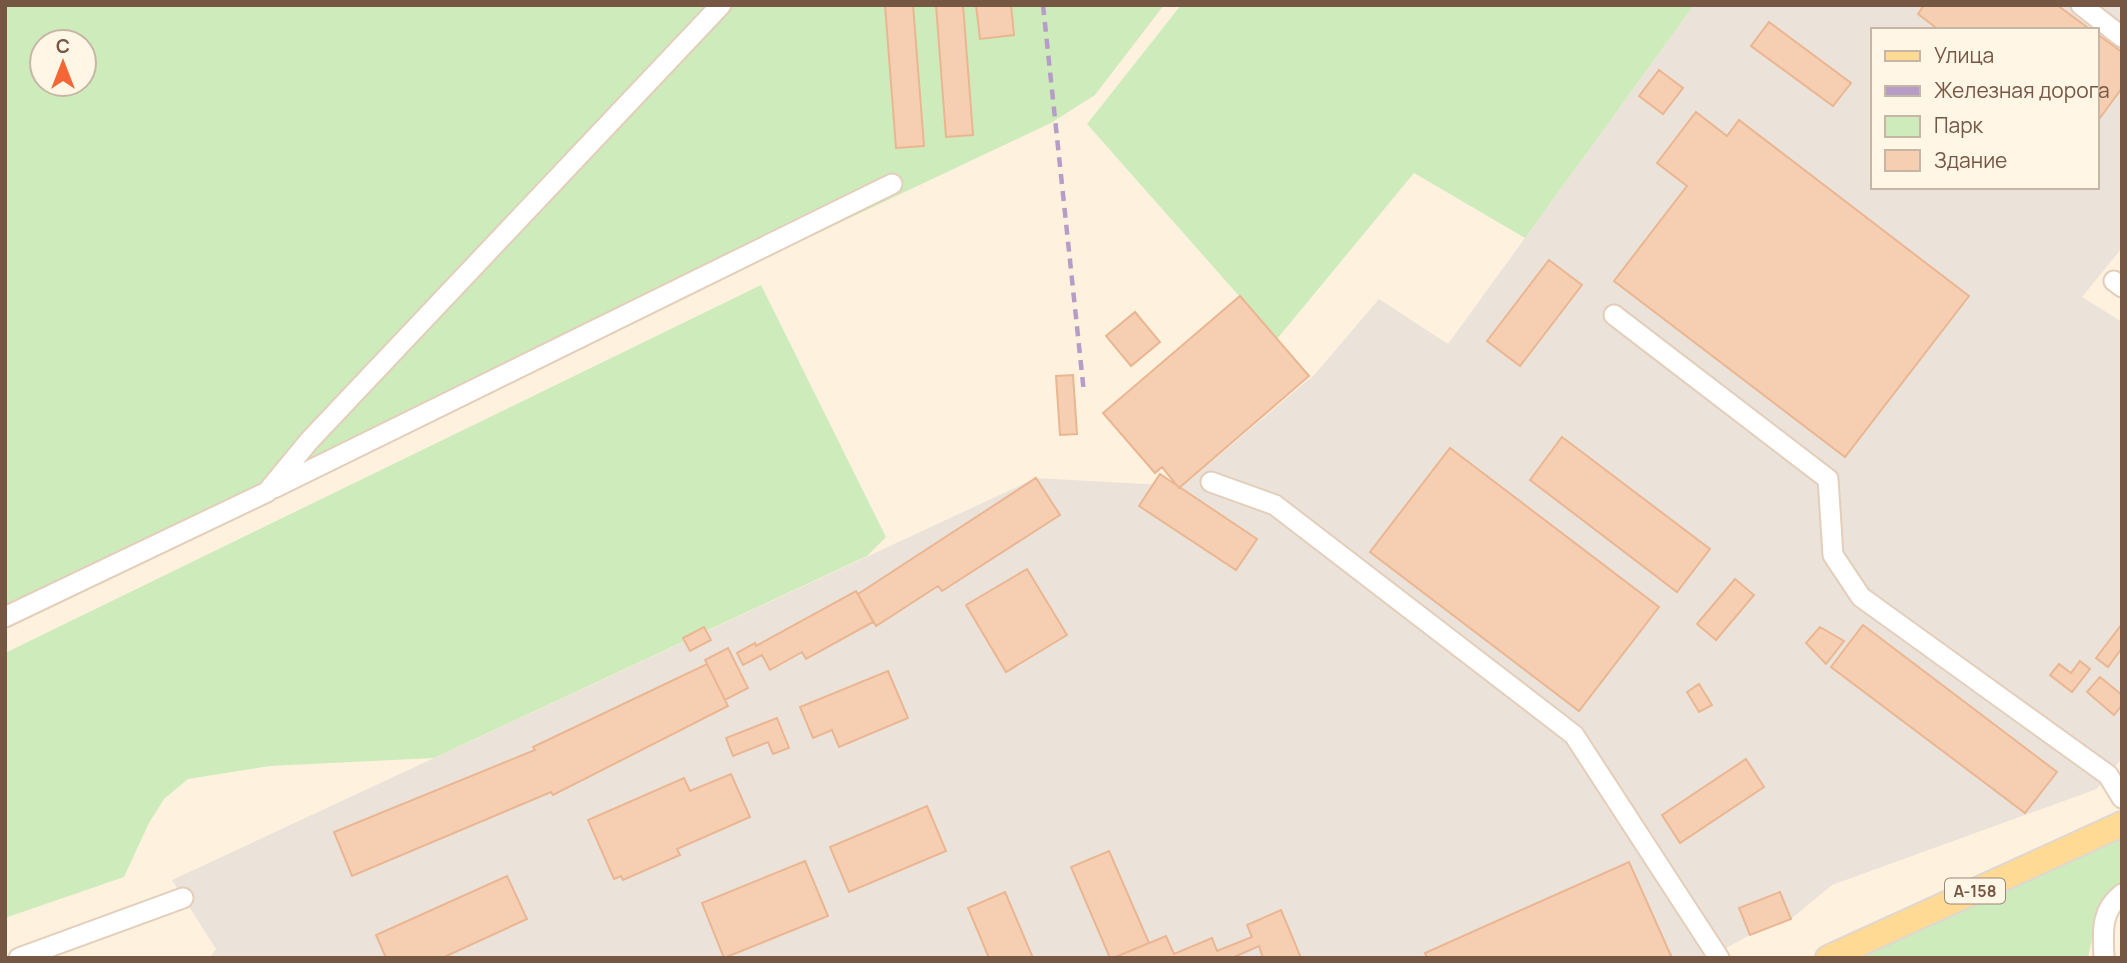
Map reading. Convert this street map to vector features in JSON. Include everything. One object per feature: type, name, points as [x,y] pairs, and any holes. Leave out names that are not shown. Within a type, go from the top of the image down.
[{"type":"main road","name":"А-158","points":[[1828,958],[2122,824]]},
{"type":"street","points":[[267,492],[309,441],[721,5]]},
{"type":"street","points":[[2081,5],[2122,37]]},
{"type":"street","points":[[5,617],[267,492],[892,184]]},
{"type":"street","points":[[1614,315],[1828,479],[1833,555],[1861,597],[2108,775],[2122,798]]},
{"type":"street","points":[[1211,482],[1275,505],[1574,735],[1719,958]]},
{"type":"street","points":[[2104,958],[2104,919],[2108,907],[2122,894]]},
{"type":"street","points":[[19,958],[183,898]]},
{"type":"shaded area","points":[[1694,5],[2122,5],[2122,248],[2082,297],[2122,322],[2122,758],[2097,789],[1832,885],[1791,919],[1750,935],[1708,958],[210,958],[216,949],[172,880],[1036,478],[1183,486],[1315,374],[1379,299],[1448,344]]},
{"type":"green space","points":[[5,5],[1164,5],[1095,95],[1051,123],[5,617]]},
{"type":"green space","points":[[1181,5],[1694,5],[1525,238],[1414,173],[1277,339],[1087,124]]},
{"type":"green space","points":[[761,285],[886,537],[867,556],[434,758],[270,766],[188,779],[164,799],[149,823],[124,877],[5,918],[5,653]]},
{"type":"green space","points":[[2122,824],[2122,886],[2098,912],[2088,958],[1828,958]]},
{"type":"building","points":[[885,5],[913,5],[924,146],[896,148]]},
{"type":"building","points":[[936,5],[963,5],[973,135],[946,137]]},
{"type":"building","points":[[976,5],[1011,5],[1014,35],[980,39]]},
{"type":"building","points":[[1924,5],[2057,5],[2088,28],[1936,28],[1918,14]]},
{"type":"building","points":[[1769,22],[1851,83],[1833,106],[1751,46]]},
{"type":"building","points":[[2099,35],[2122,52],[2122,88],[2099,119]]},
{"type":"building","points":[[1659,70],[1683,88],[1663,114],[1639,96]]},
{"type":"building","points":[[1696,112],[1727,136],[1739,120],[1969,296],[1845,457],[1614,281],[1687,186],[1657,163]]},
{"type":"building","points":[[1549,260],[1582,285],[1520,366],[1487,341]]},
{"type":"building","points":[[1240,296],[1309,376],[1179,488],[1162,467],[1155,473],[1103,413]]},
{"type":"building","points":[[1135,312],[1160,342],[1131,366],[1106,336]]},
{"type":"building","points":[[1073,375],[1077,434],[1060,435],[1056,376]]},
{"type":"building","points":[[1562,437],[1710,549],[1677,592],[1530,480]]},
{"type":"building","points":[[1450,448],[1659,607],[1579,711],[1370,552]]},
{"type":"building","points":[[1160,474],[1257,539],[1236,570],[1139,506]]},
{"type":"building","points":[[1036,478],[1060,515],[942,591],[938,586],[876,626],[858,594]]},
{"type":"building","points":[[1027,569],[1067,635],[1006,672],[966,605]]},
{"type":"building","points":[[1735,579],[1754,595],[1716,640],[1697,624]]},
{"type":"building","points":[[856,591],[873,622],[806,659],[802,652],[770,670],[762,655],[743,665],[737,653],[755,643],[756,646]]},
{"type":"building","points":[[2122,624],[2122,648],[2108,667],[2096,658]]},
{"type":"building","points":[[1863,625],[2057,772],[2025,813],[1831,667]]},
{"type":"building","points":[[704,627],[711,640],[690,651],[683,638]]},
{"type":"building","points":[[1820,627],[1844,641],[1826,664],[1806,643]]},
{"type":"building","points":[[728,648],[748,688],[725,700],[705,660]]},
{"type":"building","points":[[2080,661],[2090,669],[2072,692],[2050,675],[2059,664],[2071,673]]},
{"type":"building","points":[[707,664],[728,706],[553,795],[551,792],[352,876],[334,832],[535,750],[533,747]]},
{"type":"building","points":[[888,671],[908,718],[839,747],[832,730],[813,738],[800,707]]},
{"type":"building","points":[[2100,677],[2122,695],[2122,705],[2114,715],[2087,692]]},
{"type":"building","points":[[1699,684],[1712,705],[1699,712],[1687,692]]},
{"type":"building","points":[[777,718],[789,748],[773,754],[768,742],[733,756],[726,738]]},
{"type":"building","points":[[1746,759],[1764,787],[1680,843],[1662,815]]},
{"type":"building","points":[[731,774],[750,817],[677,849],[680,855],[623,880],[621,876],[614,879],[588,820],[684,778],[690,791]]},
{"type":"building","points":[[927,806],[946,851],[849,892],[830,847]]},
{"type":"building","points":[[1109,851],[1149,943],[1113,958],[1110,958],[1071,867]]},
{"type":"building","points":[[805,861],[828,916],[724,958],[702,903]]},
{"type":"building","points":[[1629,862],[1672,958],[1427,958],[1425,953]]},
{"type":"building","points":[[507,876],[527,919],[442,958],[386,958],[376,935]]},
{"type":"building","points":[[1005,892],[1033,958],[989,958],[968,908]]},
{"type":"building","points":[[1780,892],[1791,919],[1750,935],[1739,908]]},
{"type":"building","points":[[1281,910],[1301,958],[1263,958],[1259,946],[1232,958],[1113,958],[1166,936],[1174,954],[1212,938],[1217,951],[1252,937],[1247,925]]},
{"type":"railway","points":[[1043,5],[1084,393]]}]
